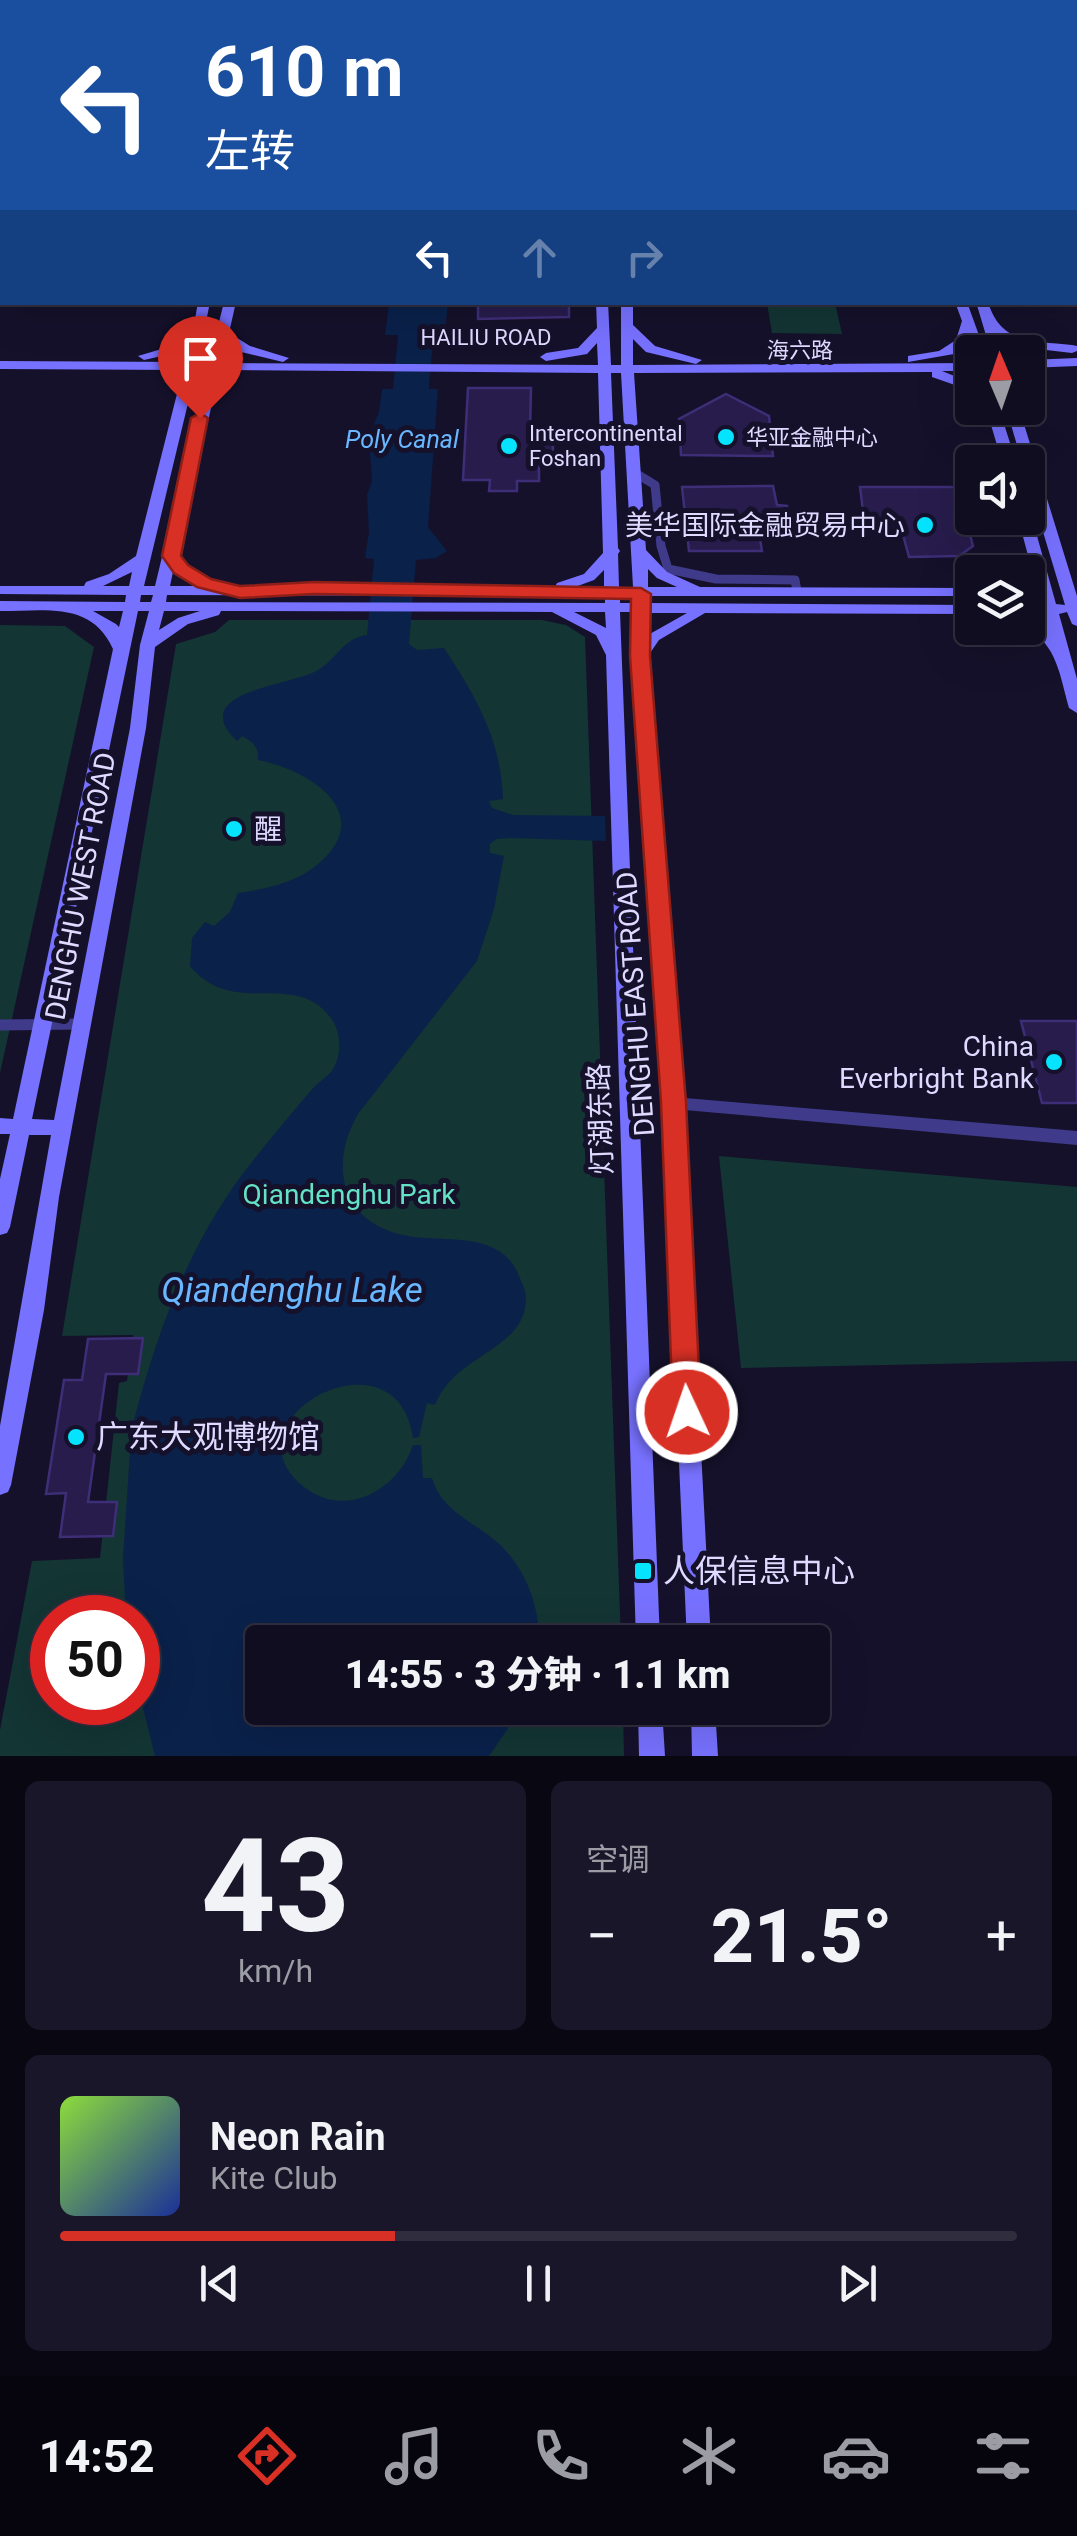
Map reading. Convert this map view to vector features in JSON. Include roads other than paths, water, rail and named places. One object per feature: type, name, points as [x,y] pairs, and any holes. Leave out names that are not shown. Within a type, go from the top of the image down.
[{"type":"main road","name":"DENGHU WEST ROAD","points":[[0,1227],[9,1127],[41,1025],[121,649],[203,305]]},
{"type":"main road","name":"DENGHU WEST ROAD","points":[[0,1484],[138,728],[148,645],[229,305]]},
{"type":"main road","points":[[602,305],[614,600]]},
{"type":"main road","name":"DENGHU EAST ROAD","points":[[628,305],[640,656],[673,1102],[698,1625]]},
{"type":"main road","points":[[962,305],[973,335]]},
{"type":"main road","points":[[983,305],[992,335]]},
{"type":"main road","points":[[988,320],[1012,342],[1075,355]]},
{"type":"main road","points":[[912,364],[960,346],[966,340],[968,321]]},
{"type":"main road","points":[[543,362],[582,351],[604,328]]},
{"type":"main road","points":[[629,328],[650,349],[697,365]]},
{"type":"main road","points":[[133,361],[168,352],[198,334]]},
{"type":"main road","points":[[222,334],[246,349],[282,363]]},
{"type":"main road","points":[[1045,354],[1075,355]]},
{"type":"main road","points":[[1045,361],[1075,355]]},
{"type":"main road","points":[[1045,366],[1075,355]]},
{"type":"main road","name":"HAILIU ROAD","points":[[0,357],[628,364]]},
{"type":"main road","points":[[912,364],[955,359]]},
{"type":"main road","points":[[133,361],[173,379],[182,394]]},
{"type":"main road","name":"HAILIU ROAD","points":[[0,366],[133,361]]},
{"type":"main road","points":[[543,362],[590,380],[605,410]]},
{"type":"main road","points":[[206,394],[234,376],[282,363]]},
{"type":"main road","name":"海六路","points":[[628,364],[955,366]]},
{"type":"main road","points":[[912,364],[955,380]]},
{"type":"main road","points":[[632,410],[648,384],[697,365]]},
{"type":"main road","points":[[605,392],[616,388],[630,393]]},
{"type":"main road","points":[[1017,425],[1075,606],[1045,600]]},
{"type":"main road","points":[[0,590],[66,598],[240,600],[414,610],[539,598],[590,577],[613,550]]},
{"type":"main road","points":[[639,552],[672,581],[715,602]]},
{"type":"main road","points":[[172,556],[193,578],[240,600]]},
{"type":"main road","points":[[1058,556],[1077,573]]},
{"type":"main road","points":[[0,606],[66,598],[114,577],[143,558]]},
{"type":"main road","points":[[1045,584],[1077,708]]},
{"type":"main road","points":[[148,645],[183,621],[240,600],[355,589],[539,598],[955,609]]},
{"type":"main road","points":[[640,656],[668,626],[715,602],[797,591],[955,592]]},
{"type":"main road","points":[[66,598],[111,627],[121,649]]},
{"type":"main road","points":[[539,598],[602,632],[614,656]]},
{"type":"main road","name":"灯湖东路","points":[[614,600],[647,1625]]},
{"type":"main road","points":[[1045,604],[1050,602]]},
{"type":"main road","points":[[1045,633],[1061,653]]},
{"type":"main road","points":[[9,1127],[62,1128]]},
{"type":"main road","points":[[651,1725],[652,1756]]},
{"type":"main road","points":[[703,1725],[705,1756]]},
{"type":"street","points":[[636,474],[655,484],[661,546],[668,569],[716,579],[795,580],[797,591]]},
{"type":"street","points":[[0,1025],[82,1024]]},
{"type":"street","points":[[673,1102],[1077,1138]]},
{"type":"water","name":"Qiandenghu Lake","points":[[389,305],[448,305],[444,342],[433,342],[429,383],[429,389],[438,389],[428,527],[447,551],[436,558],[416,560],[409,644],[417,650],[444,648],[476,701],[492,738],[501,777],[503,799],[489,801],[492,808],[513,815],[605,816],[606,841],[510,838],[496,839],[490,844],[490,853],[504,856],[494,909],[477,961],[358,1114],[344,1152],[346,1188],[365,1217],[403,1235],[469,1241],[498,1251],[510,1261],[524,1287],[523,1316],[515,1330],[458,1374],[435,1405],[427,1403],[419,1437],[413,1438],[400,1404],[377,1388],[349,1385],[321,1394],[297,1412],[283,1435],[284,1461],[304,1487],[337,1501],[353,1500],[383,1486],[396,1475],[413,1445],[421,1445],[423,1478],[432,1478],[449,1506],[513,1559],[533,1599],[538,1625],[245,1625],[245,1725],[510,1725],[489,1756],[155,1756],[147,1725],[160,1725],[160,1595],[125,1595],[123,1559],[130,1451],[153,1449],[154,1430],[132,1428],[165,1320],[212,1220],[262,1149],[331,1071],[339,1049],[333,1021],[318,1005],[284,994],[226,990],[207,982],[190,966],[192,938],[205,922],[214,926],[230,912],[238,893],[267,888],[305,874],[332,849],[341,831],[340,814],[332,799],[300,774],[258,760],[252,743],[242,736],[237,741],[224,724],[224,711],[248,693],[318,670],[346,644],[367,635],[374,559],[365,558],[369,532],[367,495],[372,481],[369,437],[379,412],[382,389],[393,389],[398,335],[385,335]]},
{"type":"place","name":"华亚金融中心","points":[[726,437]]},
{"type":"place","name":"Intercontinental Foshan","points":[[509,446]]},
{"type":"place","name":"美华国际金融贸易中心","points":[[925,525]]},
{"type":"place","name":"醒","points":[[234,829]]},
{"type":"place","name":"China Everbright Bank","points":[[1054,1062]]},
{"type":"place","name":"广东大观博物馆","points":[[76,1437]]},
{"type":"place","name":"人保信息中心","points":[[643,1571]]},
{"type":"water label","name":"Poly Canal","points":[[402,439]]},
{"type":"park label","name":"Qiandenghu Park","points":[[349,1194]]}]
